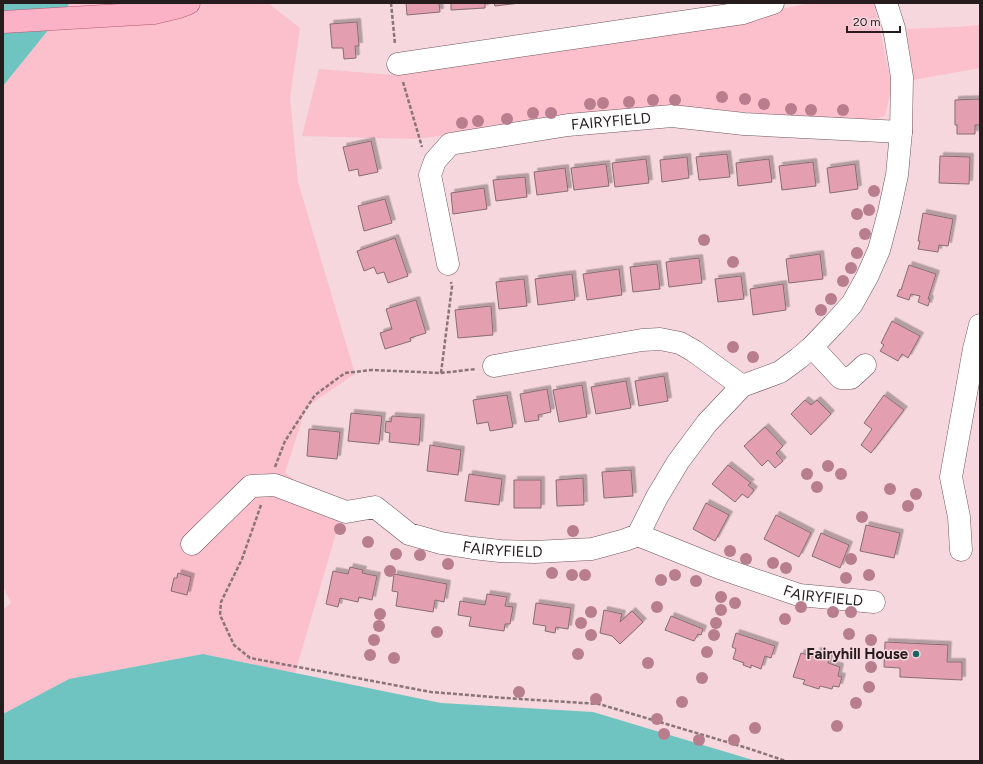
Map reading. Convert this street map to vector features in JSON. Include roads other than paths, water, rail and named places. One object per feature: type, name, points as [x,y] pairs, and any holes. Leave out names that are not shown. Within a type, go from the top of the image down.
[{"type":"main road","points":[[3,22],[154,13],[189,3]]},
{"type":"street","points":[[398,64],[743,13],[774,3]]},
{"type":"street","points":[[638,535],[657,497],[678,462],[708,423],[742,386],[780,372],[812,347],[852,304],[867,277],[879,250],[889,212],[897,175],[901,132],[902,77],[894,28],[886,3]]},
{"type":"street","name":"FAIRYFIELD","points":[[448,264],[430,175],[435,161],[450,144],[568,125],[672,116],[744,124],[901,132]]},
{"type":"street","points":[[961,550],[959,517],[951,477],[974,349],[980,325]]},
{"type":"street","points":[[494,366],[642,340],[660,339],[680,343],[694,351],[742,386]]},
{"type":"street","points":[[812,347],[841,378],[851,378],[865,365]]},
{"type":"street","name":"FAIRYFIELD","points":[[192,544],[251,486],[275,485],[346,512],[375,507],[409,534],[441,543],[500,552],[535,552],[592,549],[638,535],[720,568],[799,595],[874,602]]},
{"type":"water","points":[[3,3],[70,3],[3,86]]},
{"type":"water","points":[[203,654],[441,703],[593,712],[756,761],[3,761],[3,714],[69,679]]},
{"type":"place","name":"Fairyhill House","points":[[916,654]]}]
